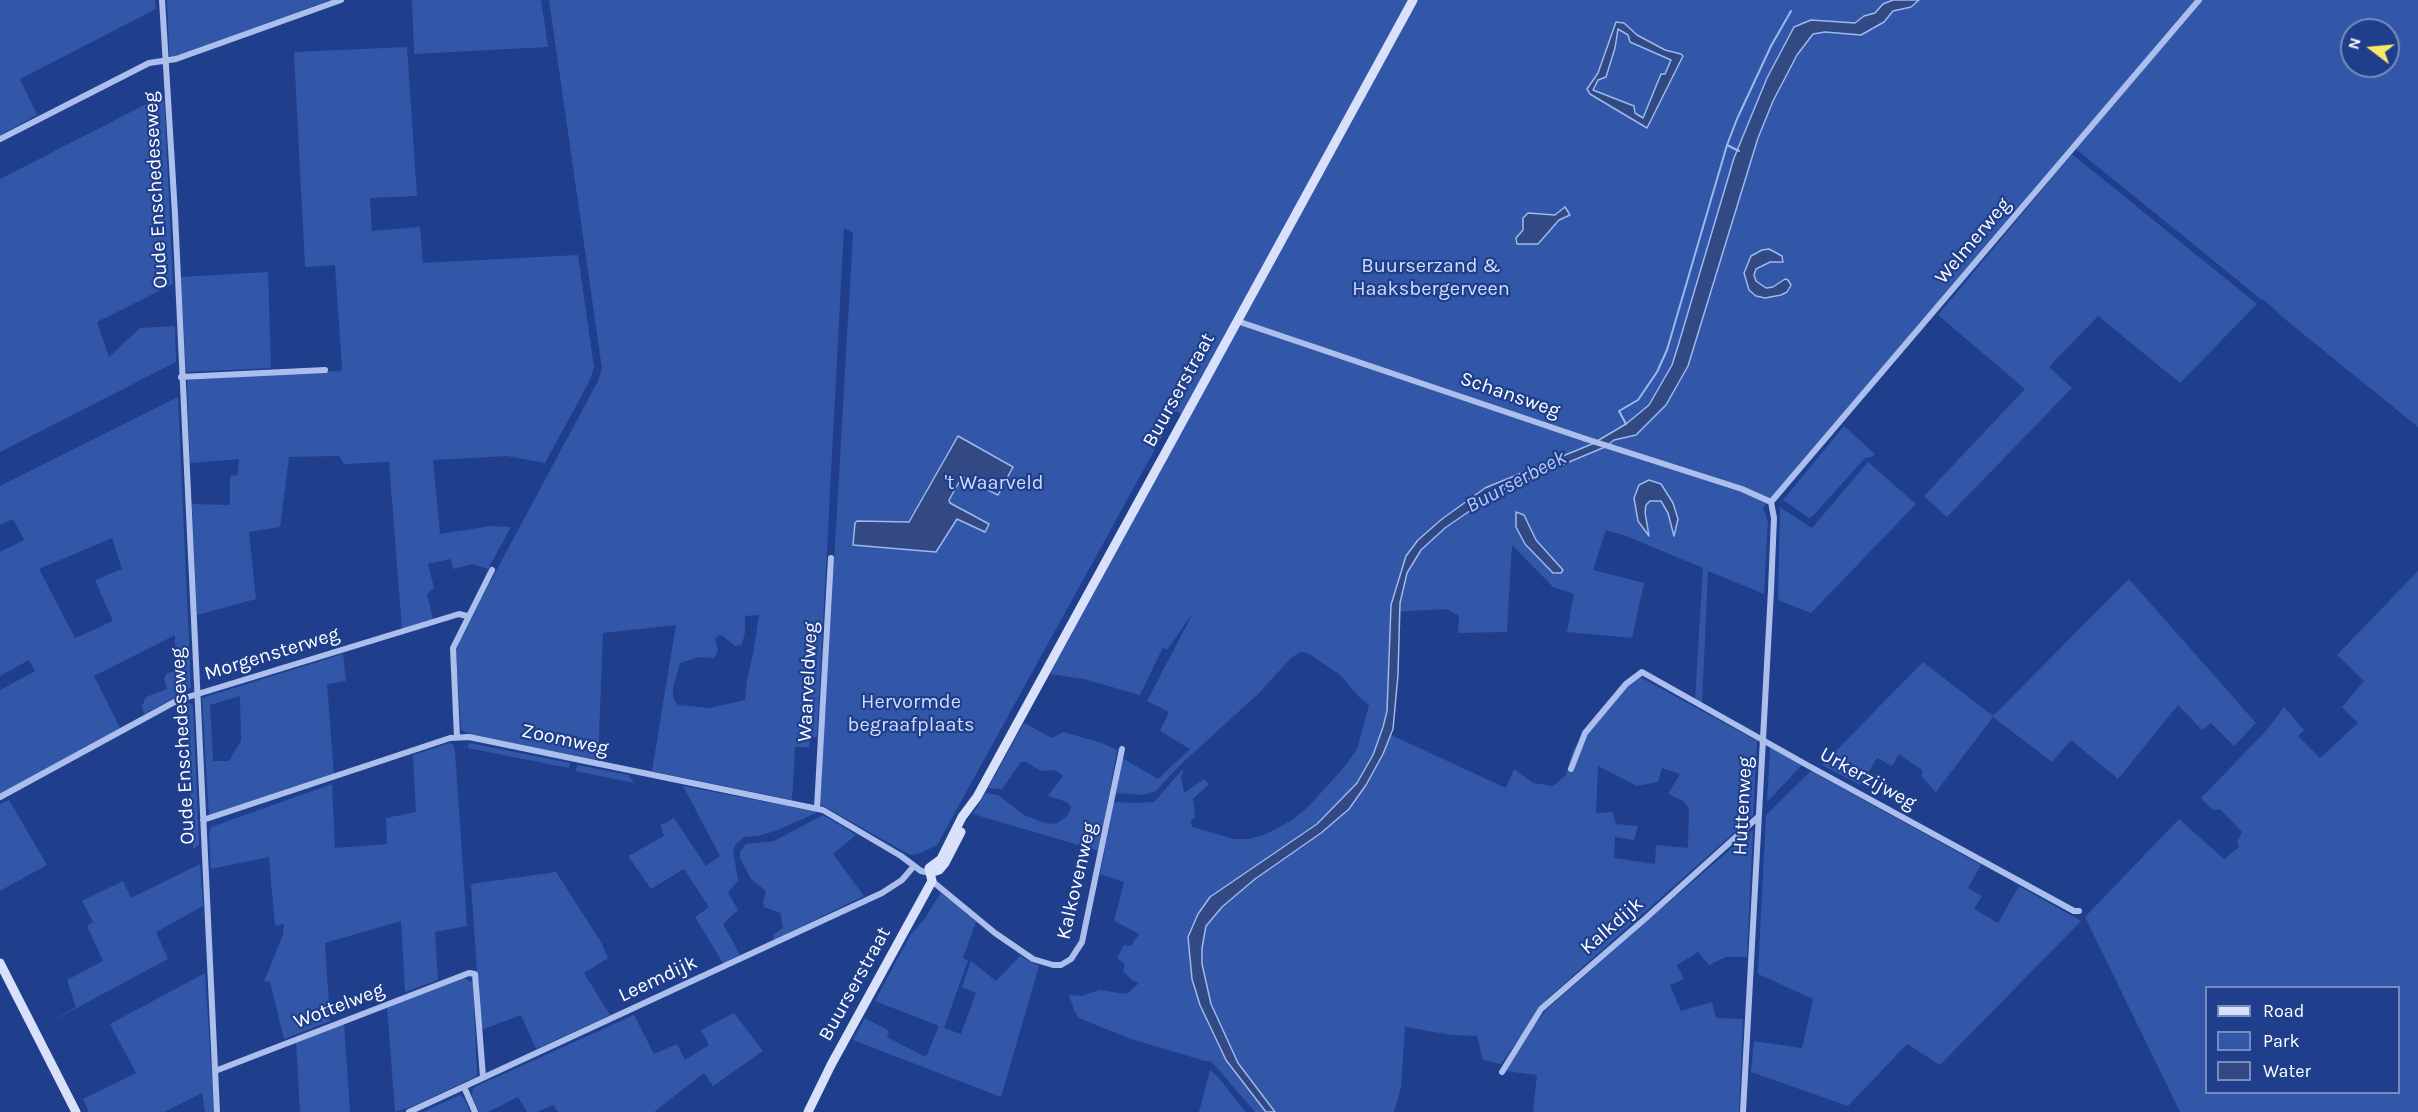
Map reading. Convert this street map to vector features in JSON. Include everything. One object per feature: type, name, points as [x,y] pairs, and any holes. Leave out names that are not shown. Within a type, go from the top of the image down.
[{"type":"main road","name":"Buurserstraat","points":[[808,1112],[930,874],[941,859],[962,817],[977,797],[1413,0]]},
{"type":"main road","points":[[0,963],[76,1112]]},
{"type":"street","name":"Oude Enschedeseweg","points":[[162,0],[175,214],[217,1112]]},
{"type":"street","points":[[0,139],[149,63],[176,59],[341,0]]},
{"type":"street","name":"Welmerweg","points":[[1771,502],[2199,0]]},
{"type":"street","name":"Schansweg","points":[[1237,321],[1591,441],[1742,489],[1771,502]]},
{"type":"street","points":[[181,378],[326,370]]},
{"type":"street","name":"Huttenweg","points":[[1743,1112],[1774,518],[1771,502]]},
{"type":"street","name":"Waarveldweg","points":[[817,808],[831,558]]},
{"type":"street","points":[[457,737],[453,648],[492,570]]},
{"type":"street","name":"Morgensterweg","points":[[0,797],[178,700],[459,614],[467,616]]},
{"type":"street","name":"Urkerzijweg","points":[[1571,769],[1585,733],[1626,684],[1642,672],[1763,741],[2054,900],[2079,911]]},
{"type":"street","name":"Zoomweg","points":[[203,820],[457,737],[470,737],[817,808],[840,818],[930,874]]},
{"type":"street","name":"Kalkovenweg","points":[[930,874],[995,933],[1033,959],[1061,965],[1071,959],[1082,942],[1122,749]]},
{"type":"street","name":"Kalkdijk","points":[[1502,1071],[1541,1009],[1758,816]]},
{"type":"street","name":"Leemdijk","points":[[409,1112],[882,893],[902,880],[914,866]]},
{"type":"street","name":"Wottelweg","points":[[215,1071],[469,973],[475,974],[483,1077]]},
{"type":"street","points":[[464,1087],[475,1112]]},
{"type":"green space","points":[[0,0],[155,0],[156,9],[20,79],[37,115],[0,135]]},
{"type":"green space","points":[[167,0],[330,0],[172,58],[169,54]]},
{"type":"green space","points":[[412,0],[541,0],[548,47],[414,54]]},
{"type":"green space","name":"Buurserzand & Haaksbergerveen","points":[[549,0],[2418,0],[2418,427],[2071,145],[1763,508],[1768,521],[1764,594],[1708,571],[1702,704],[1695,700],[1703,568],[1606,530],[1593,570],[1644,583],[1632,638],[1567,632],[1574,594],[1553,587],[1512,545],[1507,632],[1458,633],[1459,616],[1447,609],[1390,612],[1387,711],[1373,755],[1357,783],[1317,823],[1210,897],[1188,937],[1192,979],[1200,1005],[1226,1060],[1266,1112],[1255,1112],[1211,1061],[1128,1038],[1079,1018],[1069,995],[1082,996],[1099,990],[1127,994],[1139,983],[1123,971],[1125,964],[1117,958],[1124,945],[1131,946],[1139,934],[1114,921],[1124,882],[1100,874],[1115,802],[1154,802],[1182,770],[1184,772],[1181,776],[1184,793],[1204,779],[1209,784],[1193,799],[1195,817],[1191,821],[1192,827],[1234,839],[1249,839],[1266,834],[1292,820],[1309,806],[1345,766],[1357,749],[1369,705],[1339,674],[1309,654],[1301,652],[1292,657],[1258,694],[1179,766],[1156,791],[1142,795],[1116,793],[1122,758],[1158,779],[1190,749],[1160,731],[1169,712],[1147,701],[1194,611],[1167,650],[1163,647],[1140,695],[1084,679],[1050,674],[1189,418],[1176,411],[937,845],[921,853],[910,855],[820,804],[853,233],[844,228],[817,737],[810,738],[809,747],[795,747],[792,800],[652,771],[676,625],[603,633],[598,760],[473,735],[461,730],[456,650],[458,642],[598,381],[602,369]],"holes":[[[759,615],[745,700],[709,708],[678,705],[673,698],[673,688],[680,663],[699,657],[714,658],[718,650],[715,639],[719,635],[735,646],[742,645],[745,616]]]},
{"type":"green space","points":[[407,47],[417,196],[370,198],[372,231],[420,227],[423,263],[578,255],[594,367],[590,380],[545,463],[507,456],[433,460],[440,534],[491,526],[511,527],[488,569],[472,564],[453,569],[451,559],[428,564],[434,588],[427,594],[433,620],[402,629],[389,462],[344,464],[339,456],[289,457],[280,527],[249,532],[256,599],[197,615],[192,504],[230,505],[230,476],[238,475],[239,459],[190,463],[188,380],[340,371],[342,369],[335,265],[305,267],[294,52]]},
{"type":"green space","points":[[164,95],[173,284],[97,322],[109,357],[140,328],[175,326],[176,362],[0,452],[0,179]]},
{"type":"green space","points":[[2072,154],[2257,304],[2180,383],[2098,316],[2049,367],[2072,388],[1947,517],[1924,496],[2025,389],[1938,315]]},
{"type":"green space","points":[[268,272],[271,368],[186,372],[181,277]]},
{"type":"green space","points":[[178,397],[191,688],[144,714],[142,706],[146,697],[167,689],[164,679],[166,674],[176,670],[181,657],[178,647],[175,646],[175,635],[94,676],[120,728],[0,794],[0,690],[35,671],[29,660],[0,676],[0,552],[24,540],[13,519],[0,525],[0,486]],"holes":[[[112,538],[122,569],[95,580],[113,621],[75,638],[39,569]]]},
{"type":"green space","points":[[1844,426],[1875,454],[1865,458],[1809,518],[1783,500]]},
{"type":"green space","points":[[1868,462],[1916,504],[1811,613],[1778,600],[1780,507],[1812,528]]},
{"type":"green space","points":[[2418,571],[2418,1112],[2180,1112],[2085,917],[2179,819],[2224,859],[2239,847],[2237,842],[2242,832],[2220,809],[2213,810],[2201,798],[2266,731],[2284,707],[2304,730],[2298,736],[2320,758],[2358,723],[2342,707],[2364,681],[2337,655]]},
{"type":"green space","points":[[2129,579],[2256,723],[2234,746],[2211,723],[2202,730],[2178,705],[2118,779],[2071,740],[2052,762],[1993,717],[1936,792],[1921,776],[1923,771],[1899,754],[1892,766],[1877,758],[1860,785],[1822,765],[1923,662],[1993,716]]},
{"type":"green space","points":[[343,654],[346,681],[327,684],[334,775],[209,817],[202,698]],"holes":[[[240,696],[241,740],[229,761],[213,761],[210,705]]]},
{"type":"green space","points":[[1640,677],[1757,741],[1753,816],[1548,998],[1501,1064],[1483,1060],[1477,1036],[1452,1035],[1405,1027],[1401,1087],[1394,1112],[1275,1112],[1238,1063],[1211,1004],[1202,964],[1202,948],[1206,926],[1212,917],[1255,879],[1321,833],[1334,820],[1375,767],[1391,735],[1506,788],[1514,769],[1533,783],[1553,786],[1566,775],[1573,750],[1587,728],[1631,678]],"holes":[[[1598,766],[1637,786],[1658,782],[1662,768],[1680,774],[1668,794],[1683,801],[1689,808],[1688,848],[1656,845],[1655,864],[1614,858],[1615,837],[1634,840],[1638,826],[1616,824],[1612,812],[1596,813]]]},
{"type":"green space","points":[[186,703],[192,704],[193,707],[199,845],[193,849]]},
{"type":"green space","points":[[1024,723],[1052,738],[1063,732],[1102,743],[1117,750],[1099,851],[973,814],[985,793],[998,795],[1024,815],[1045,823],[1056,824],[1068,815],[1071,807],[1067,802],[1048,796],[1063,776],[1055,770],[1041,771],[1026,762],[1021,762],[1002,789],[988,788]]},
{"type":"green space","points":[[450,743],[454,746],[455,752],[467,926],[435,932],[438,980],[405,992],[401,921],[325,943],[330,1021],[284,1039],[270,982],[264,981],[283,935],[284,924],[275,926],[269,857],[211,869],[209,835],[211,827],[332,784],[335,848],[387,844],[386,818],[416,812],[413,755]]},
{"type":"green space","points":[[469,743],[570,763],[569,768],[468,748]]},
{"type":"green space","points":[[1770,747],[1802,765],[1767,802]]},
{"type":"green space","points":[[577,765],[629,775],[634,783],[576,771]]},
{"type":"green space","points":[[1811,771],[1981,865],[1968,888],[1982,896],[1974,909],[1998,923],[2019,886],[2081,921],[1940,1065],[1907,1044],[1848,1106],[1751,1072],[1754,1041],[1802,1048],[1813,999],[1758,974],[1766,815]]},
{"type":"green space","points":[[683,786],[818,812],[775,831],[744,837],[736,844],[733,850],[738,881],[728,892],[738,910],[723,924],[740,955],[723,963],[695,917],[709,907],[684,869],[651,889],[628,856],[664,836],[660,823],[664,824],[674,818],[706,866],[720,856]]},
{"type":"green space","points":[[9,800],[47,865],[0,891],[0,804]]},
{"type":"green space","points":[[823,815],[856,835],[833,854],[864,896],[773,940],[774,934],[783,928],[780,913],[764,907],[766,891],[751,879],[740,858],[740,852],[746,844],[774,841]]},
{"type":"green space","points":[[1753,830],[1747,957],[1726,957],[1709,965],[1698,952],[1677,965],[1684,979],[1670,985],[1681,1011],[1712,1002],[1716,1018],[1743,1019],[1739,1112],[1533,1112],[1537,1075],[1505,1071],[1546,1010]]},
{"type":"green space","points":[[200,864],[203,906],[156,932],[168,959],[45,1025],[76,1007],[67,980],[103,961],[87,926],[93,922],[82,901],[123,881],[131,898]]},
{"type":"green space","points":[[556,872],[601,942],[608,958],[584,973],[610,1015],[536,1049],[521,1015],[481,1030],[471,884]]},
{"type":"green space","points":[[941,892],[976,922],[963,958],[968,960],[944,1028],[961,1034],[976,993],[962,987],[971,961],[996,981],[1020,956],[1039,966],[1001,1097],[853,1040],[865,1018],[889,1031],[887,1037],[926,1057],[939,1026],[875,1001],[911,934],[924,920]]},
{"type":"green space","points":[[205,973],[214,1112],[205,1112],[202,1093],[164,1112],[89,1112],[83,1099],[136,1073],[110,1024]]},
{"type":"green space","points":[[461,977],[473,982],[477,1076],[395,1112],[387,1006]]},
{"type":"green space","points":[[734,1013],[763,1051],[713,1086],[704,1073],[654,1112],[558,1112],[554,1105],[536,1112],[527,1112],[518,1097],[488,1112],[479,1112],[472,1097],[473,1088],[634,1015],[654,1054],[677,1044],[685,1060],[709,1045],[701,1030]]},
{"type":"green space","points":[[344,1023],[350,1112],[300,1112],[296,1042]]},
{"type":"green space","points":[[1210,1070],[1218,1077],[1246,1112],[1199,1112]]},
{"type":"green space","points":[[460,1095],[464,1098],[470,1112],[423,1112]]},
{"type":"water","name":"Buurserbeek","points":[[1893,0],[1919,0],[1911,7],[1893,11],[1884,22],[1861,35],[1825,32],[1813,34],[1797,55],[1773,101],[1758,138],[1688,366],[1666,405],[1636,435],[1614,440],[1605,447],[1497,492],[1445,528],[1421,550],[1407,573],[1400,603],[1398,675],[1393,729],[1383,754],[1366,785],[1349,809],[1321,833],[1255,879],[1222,907],[1206,926],[1202,964],[1211,1004],[1238,1063],[1275,1112],[1266,1112],[1226,1060],[1200,1005],[1192,979],[1188,937],[1198,914],[1210,897],[1317,824],[1357,783],[1373,755],[1383,727],[1387,711],[1391,605],[1406,556],[1418,540],[1442,519],[1485,488],[1592,444],[1626,424],[1649,405],[1672,365],[1734,158],[1767,78],[1794,27],[1811,20],[1855,23],[1864,16],[1875,13],[1883,4]]},
{"type":"water","points":[[1616,22],[1624,23],[1637,35],[1665,50],[1683,56],[1647,128],[1590,94],[1587,89],[1598,73]],"holes":[[[1618,29],[1628,35],[1630,42],[1671,60],[1665,74],[1661,74],[1643,118],[1635,113],[1634,106],[1593,90],[1598,80],[1606,77]]]},
{"type":"water","points":[[1565,207],[1570,215],[1559,220],[1538,244],[1517,244],[1516,238],[1523,230],[1523,218],[1528,213],[1555,215]]},
{"type":"water","points":[[1769,249],[1782,256],[1783,262],[1770,262],[1756,269],[1754,275],[1756,281],[1766,288],[1773,287],[1785,279],[1791,285],[1787,292],[1781,295],[1765,298],[1756,296],[1749,290],[1744,273],[1751,256]]},
{"type":"water","points":[[958,436],[1013,467],[998,495],[962,477],[949,500],[950,503],[989,524],[985,532],[957,519],[936,552],[853,545],[857,521],[909,522]]},
{"type":"water","points":[[1649,480],[1661,484],[1673,503],[1678,519],[1674,536],[1668,513],[1661,501],[1650,501],[1646,505],[1649,536],[1638,521],[1634,498],[1639,485]]},
{"type":"water","points":[[1516,512],[1524,515],[1536,540],[1563,570],[1561,573],[1553,573],[1525,544],[1516,527]]},
{"type":"waterway","points":[[1739,151],[1727,145],[1771,46],[1791,11]]},
{"type":"waterway","points":[[1626,424],[1619,411],[1638,400],[1657,372],[1667,350],[1727,145]]},
{"type":"park label","name":"'t Waarveld","points":[[994,483]]},
{"type":"park label","name":"Hervormde begraafplaats","points":[[911,714]]}]
